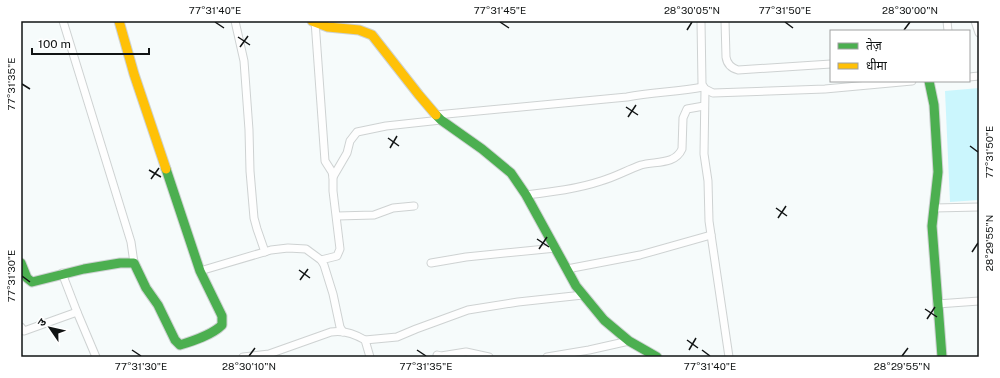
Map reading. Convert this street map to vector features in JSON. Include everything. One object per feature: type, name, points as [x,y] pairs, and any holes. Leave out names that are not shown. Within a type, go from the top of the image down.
[{"type":"street","points":[[63,21],[131,242],[134,263],[146,288],[158,305],[175,340],[180,345],[220,326],[222,323],[222,316],[200,271],[134,74],[119,21]]},
{"type":"street","points":[[235,21],[244,61],[254,218],[266,252]]},
{"type":"street","points":[[701,21],[704,88],[704,154],[708,181],[711,235],[730,357]]},
{"type":"street","points":[[725,21],[727,62],[733,69],[738,70],[830,64]]},
{"type":"street","points":[[975,21],[979,33]]},
{"type":"street","points":[[321,260],[334,258],[339,254],[333,177],[332,172],[325,161],[314,22],[327,28],[364,30],[376,39],[439,118],[507,169],[526,195],[583,295],[607,324],[629,341],[657,357]]},
{"type":"street","points":[[333,177],[347,153],[353,136],[357,132],[386,126],[439,118],[704,88],[713,93],[825,89],[901,82]]},
{"type":"street","points":[[929,82],[934,105],[938,172],[932,226],[942,357]]},
{"type":"street","points":[[526,195],[576,188],[602,181],[642,165],[675,158],[680,154],[682,149],[684,113],[687,109],[704,106]]},
{"type":"street","points":[[337,216],[374,215],[393,208],[414,206]]},
{"type":"street","points":[[934,208],[979,207]]},
{"type":"street","points":[[567,269],[640,255],[711,235]]},
{"type":"street","points":[[200,271],[266,252],[288,248],[306,249],[321,260],[326,269],[339,322],[343,332]]},
{"type":"street","points":[[431,263],[556,248]]},
{"type":"street","points":[[21,263],[28,278],[32,282],[62,273],[127,262],[134,263]]},
{"type":"street","points":[[62,273],[96,357]]},
{"type":"street","points":[[244,357],[273,352],[330,332],[343,332],[356,335],[365,340],[397,337],[468,310],[518,302],[583,295]]},
{"type":"street","points":[[938,304],[979,300]]},
{"type":"street","points":[[21,327],[24,331],[78,312]]},
{"type":"street","points":[[365,340],[370,357]]},
{"type":"street","points":[[547,357],[629,341]]},
{"type":"street","points":[[437,356],[466,352],[489,357]]},
{"type":"shaded area","points":[[979,88],[979,200],[950,202],[945,91]]},
{"type":"traffic: fast","points":[[929,82],[934,105],[938,172],[932,226],[942,357]]},
{"type":"traffic: fast","points":[[436,115],[482,149],[511,173],[526,195],[576,286],[604,320],[629,341],[657,357]]},
{"type":"traffic: fast","points":[[21,263],[27,278],[32,282],[84,269],[120,263],[134,263],[146,288],[158,305],[175,340],[180,345],[191,342],[218,329],[222,325],[222,316],[200,271],[166,169]]},
{"type":"traffic: slow","points":[[119,21],[134,74],[166,169]]},
{"type":"traffic: slow","points":[[312,21],[328,27],[359,30],[372,35],[436,115]]}]
